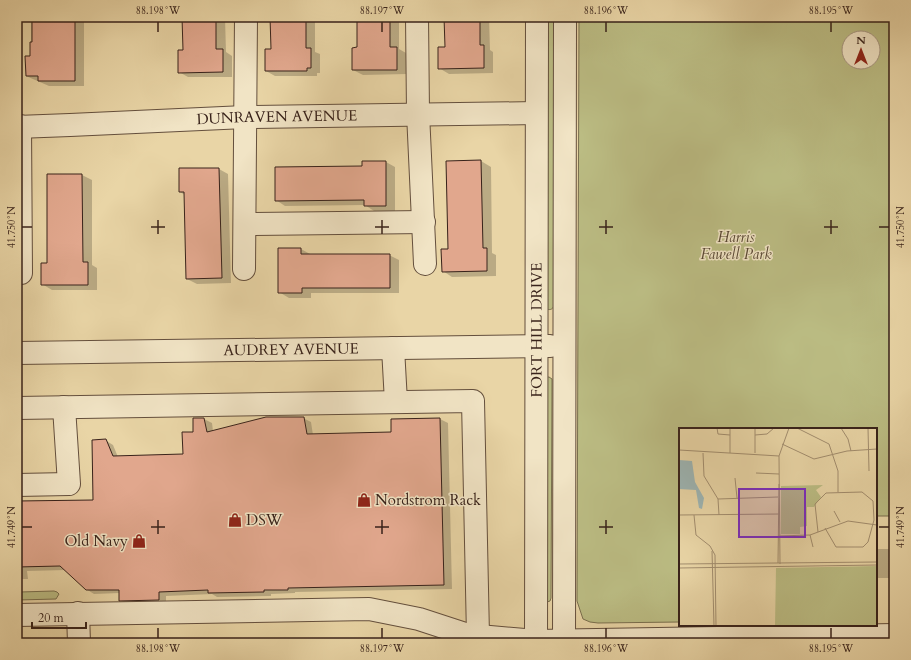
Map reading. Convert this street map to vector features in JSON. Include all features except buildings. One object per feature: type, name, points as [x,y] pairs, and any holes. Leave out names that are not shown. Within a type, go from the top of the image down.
[{"type":"street","points":[[244,269],[246,17]]},
{"type":"street","points":[[417,17],[418,113],[425,264]]},
{"type":"street","name":"FORT HILL DRIVE","points":[[536,642],[537,17]]},
{"type":"street","name":"FORT HILL DRIVE","points":[[564,642],[565,17]]},
{"type":"street","name":"DUNRAVEN AVENUE","points":[[18,127],[245,117],[418,113],[536,113]]},
{"type":"street","points":[[18,127],[22,273]]},
{"type":"street","points":[[245,224],[424,222]]},
{"type":"street","name":"AUDREY AVENUE","points":[[17,353],[565,346]]},
{"type":"street","points":[[393,348],[396,402]]},
{"type":"street","points":[[17,408],[473,401],[478,636]]},
{"type":"street","points":[[17,485],[69,484],[64,407]]},
{"type":"street","points":[[17,615],[369,609],[419,620],[441,635],[468,635],[536,642],[795,640],[894,635]]},
{"type":"street","points":[[78,613],[79,643]]},
{"type":"green space","points":[[545,17],[555,17],[554,306],[550,310],[546,309]]},
{"type":"green space","name":"Harris Fawell Park","points":[[579,17],[894,17],[894,516],[877,516],[877,428],[679,428],[679,622],[590,622],[583,619],[577,601]]},
{"type":"green space","points":[[546,377],[552,379],[551,598],[550,601],[547,602],[543,601]]},
{"type":"green space","points":[[54,591],[59,594],[56,599],[17,599],[17,593],[20,592]]},
{"type":"place","name":"Nordstrom Rack","points":[[364,500]]},
{"type":"place","name":"DSW","points":[[235,520]]},
{"type":"place","name":"Old Navy","points":[[139,541]]}]
